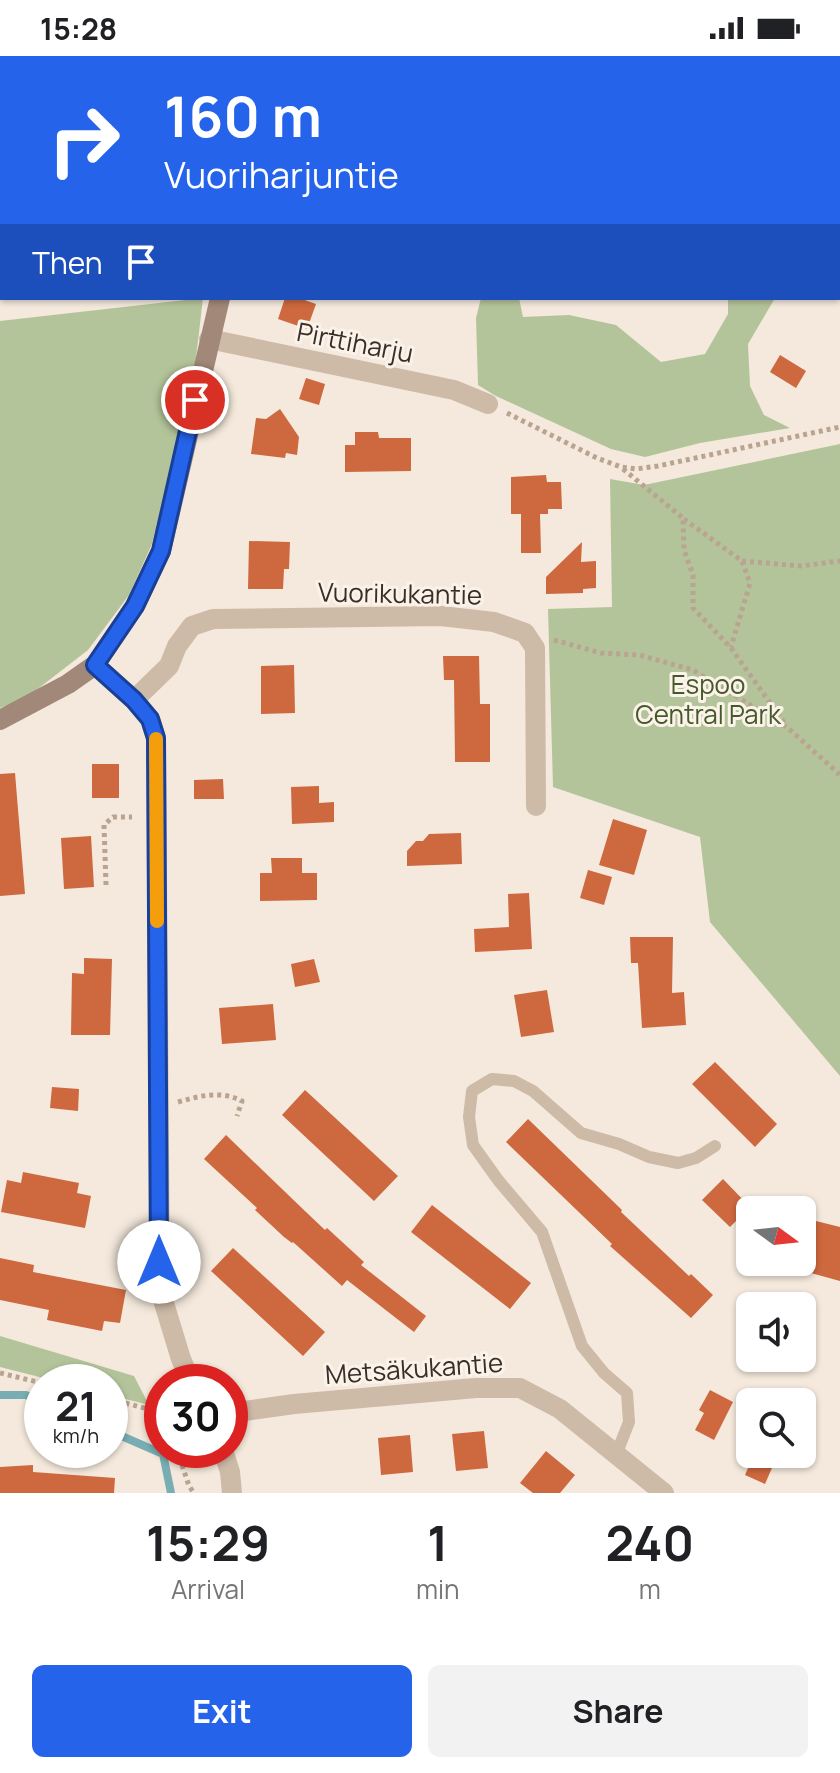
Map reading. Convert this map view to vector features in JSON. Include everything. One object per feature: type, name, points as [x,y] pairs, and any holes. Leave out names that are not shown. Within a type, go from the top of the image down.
[{"type":"street","points":[[0,720],[68,684],[95,665],[135,606],[161,551],[219,300]]},
{"type":"street","name":"Pirttiharju","points":[[209,339],[454,390],[488,404]]},
{"type":"street","name":"Vuorikukantie","points":[[134,700],[169,666],[177,646],[192,626],[213,619],[441,616],[494,622],[525,633]]},
{"type":"street","points":[[525,633],[535,648],[536,806]]},
{"type":"street","points":[[95,665],[150,719],[156,738],[160,1290],[183,1364]]},
{"type":"street","name":"Metsäkukantie","points":[[248,1411],[309,1402],[476,1388],[520,1388],[560,1409],[664,1493]]},
{"type":"street","points":[[229,1468],[232,1493]]},
{"type":"lane","points":[[616,1455],[629,1422],[627,1393],[604,1373],[582,1346],[542,1232],[473,1145],[469,1117],[472,1091],[492,1079],[514,1081],[533,1091],[581,1133],[649,1157],[678,1163],[696,1158],[715,1146]]},
{"type":"path","points":[[488,404],[597,458],[636,469],[840,427]]},
{"type":"path","points":[[621,467],[742,561],[801,566],[840,561]]},
{"type":"path","points":[[683,518],[684,550],[693,575],[693,608],[731,648],[788,728]]},
{"type":"path","points":[[731,648],[750,583],[742,561]]},
{"type":"path","points":[[525,633],[601,653],[639,655],[693,670],[788,728],[839,775]]},
{"type":"path","points":[[106,885],[104,825],[113,817],[132,817]]},
{"type":"path","points":[[173,1104],[203,1095],[231,1095],[242,1101],[237,1116]]},
{"type":"path","points":[[0,1373],[24,1379]]},
{"type":"path","points":[[183,1468],[194,1493]]},
{"type":"green space","points":[[203,300],[194,375],[152,544],[129,595],[88,650],[26,698],[0,708],[0,321]]},
{"type":"green space","points":[[480,300],[519,300],[523,317],[569,315],[616,325],[661,362],[705,354],[728,314],[728,300],[774,300],[748,344],[750,386],[764,415],[790,428],[700,443],[645,457],[611,449],[478,385],[476,318]]},
{"type":"green space","name":"Espoo Central Park","points":[[840,444],[840,1076],[710,922],[700,837],[553,787],[548,609],[612,607],[610,479],[644,485]]},
{"type":"green space","points":[[0,1336],[94,1364],[24,1364],[24,1373],[0,1367]]},
{"type":"green space","points":[[128,1374],[134,1376],[144,1395],[144,1404],[128,1400]]},
{"type":"building","points":[[284,300],[305,300],[316,304],[307,329],[278,319]]},
{"type":"building","points":[[780,355],[806,371],[796,388],[770,372]]},
{"type":"building","points":[[306,378],[325,384],[319,405],[299,399]]},
{"type":"building","points":[[280,409],[299,437],[297,455],[286,453],[285,458],[251,454],[256,418],[266,419]]},
{"type":"building","points":[[355,432],[378,432],[379,438],[411,438],[411,471],[345,472],[345,445],[355,445]]},
{"type":"building","points":[[546,475],[547,482],[561,482],[562,509],[548,509],[548,514],[540,514],[541,553],[521,553],[521,514],[511,514],[511,477]]},
{"type":"building","points":[[249,541],[290,542],[289,569],[284,569],[283,589],[248,589]]},
{"type":"building","points":[[582,542],[581,562],[596,561],[596,588],[583,589],[583,593],[546,594],[546,577]]},
{"type":"building","points":[[443,656],[479,656],[480,704],[490,704],[490,762],[455,762],[454,680],[444,680]]},
{"type":"building","points":[[294,665],[295,713],[261,714],[261,666]]},
{"type":"building","points":[[92,764],[119,764],[119,798],[92,798]]},
{"type":"building","points":[[15,773],[25,894],[0,896],[0,774]]},
{"type":"building","points":[[223,779],[224,799],[194,799],[194,780]]},
{"type":"building","points":[[319,786],[319,803],[334,802],[334,822],[292,824],[291,787]]},
{"type":"building","points":[[613,819],[647,830],[634,875],[599,865]]},
{"type":"building","points":[[461,833],[462,864],[407,866],[407,851],[416,841],[423,841],[429,834]]},
{"type":"building","points":[[91,836],[94,887],[64,889],[61,838]]},
{"type":"building","points":[[271,858],[302,858],[302,873],[317,873],[317,900],[260,901],[260,873],[272,873]]},
{"type":"building","points":[[588,870],[612,877],[604,905],[580,898]]},
{"type":"building","points":[[529,893],[532,949],[475,952],[474,929],[509,927],[508,894]]},
{"type":"building","points":[[630,937],[673,937],[672,993],[684,992],[686,1025],[642,1028],[638,963],[631,963]]},
{"type":"building","points":[[84,958],[112,959],[110,1035],[71,1035],[72,973],[84,974]]},
{"type":"building","points":[[314,959],[320,982],[295,987],[291,964]]},
{"type":"building","points":[[547,990],[554,1032],[521,1037],[514,995]]},
{"type":"building","points":[[273,1004],[276,1040],[222,1044],[219,1008]]},
{"type":"building","points":[[715,1062],[777,1124],[755,1147],[692,1084]]},
{"type":"building","points":[[52,1087],[79,1089],[78,1111],[50,1108]]},
{"type":"building","points":[[305,1090],[398,1176],[374,1201],[282,1115]]},
{"type":"building","points":[[528,1119],[621,1212],[713,1295],[691,1318],[610,1246],[612,1244],[506,1142]]},
{"type":"building","points":[[226,1135],[325,1230],[327,1228],[364,1262],[361,1265],[426,1316],[414,1332],[347,1280],[342,1286],[284,1237],[204,1159]]},
{"type":"building","points":[[23,1172],[79,1183],[77,1193],[91,1196],[85,1228],[1,1212],[7,1180],[21,1183]]},
{"type":"building","points":[[723,1179],[739,1196],[736,1196],[736,1221],[730,1227],[702,1200]]},
{"type":"building","points":[[432,1205],[531,1283],[510,1309],[411,1232]]},
{"type":"building","points":[[816,1221],[840,1227],[840,1281],[816,1274]]},
{"type":"building","points":[[233,1248],[325,1332],[303,1356],[211,1271]]},
{"type":"building","points":[[0,1258],[34,1265],[33,1272],[126,1290],[120,1323],[104,1321],[102,1331],[47,1320],[49,1310],[0,1300]]},
{"type":"building","points":[[710,1390],[733,1402],[714,1440],[695,1430],[704,1413],[699,1410]]},
{"type":"building","points":[[484,1431],[488,1468],[456,1471],[452,1434]]},
{"type":"building","points":[[410,1435],[413,1472],[381,1475],[378,1438]]},
{"type":"building","points":[[546,1451],[575,1475],[560,1493],[533,1493],[520,1483]]},
{"type":"building","points":[[24,1466],[33,1468],[33,1472],[115,1478],[114,1493],[0,1493],[0,1467]]},
{"type":"building","points":[[748,1468],[772,1468],[765,1484],[745,1475]]},
{"type":"waterway","points":[[0,1395],[24,1395]]},
{"type":"waterway","points":[[128,1439],[163,1454],[171,1493]]},
{"type":"slow traffic","points":[[156,739],[157,921]]},
{"type":"route","points":[[159,1262],[156,738],[150,719],[95,665],[135,606],[161,551],[195,400]]}]
